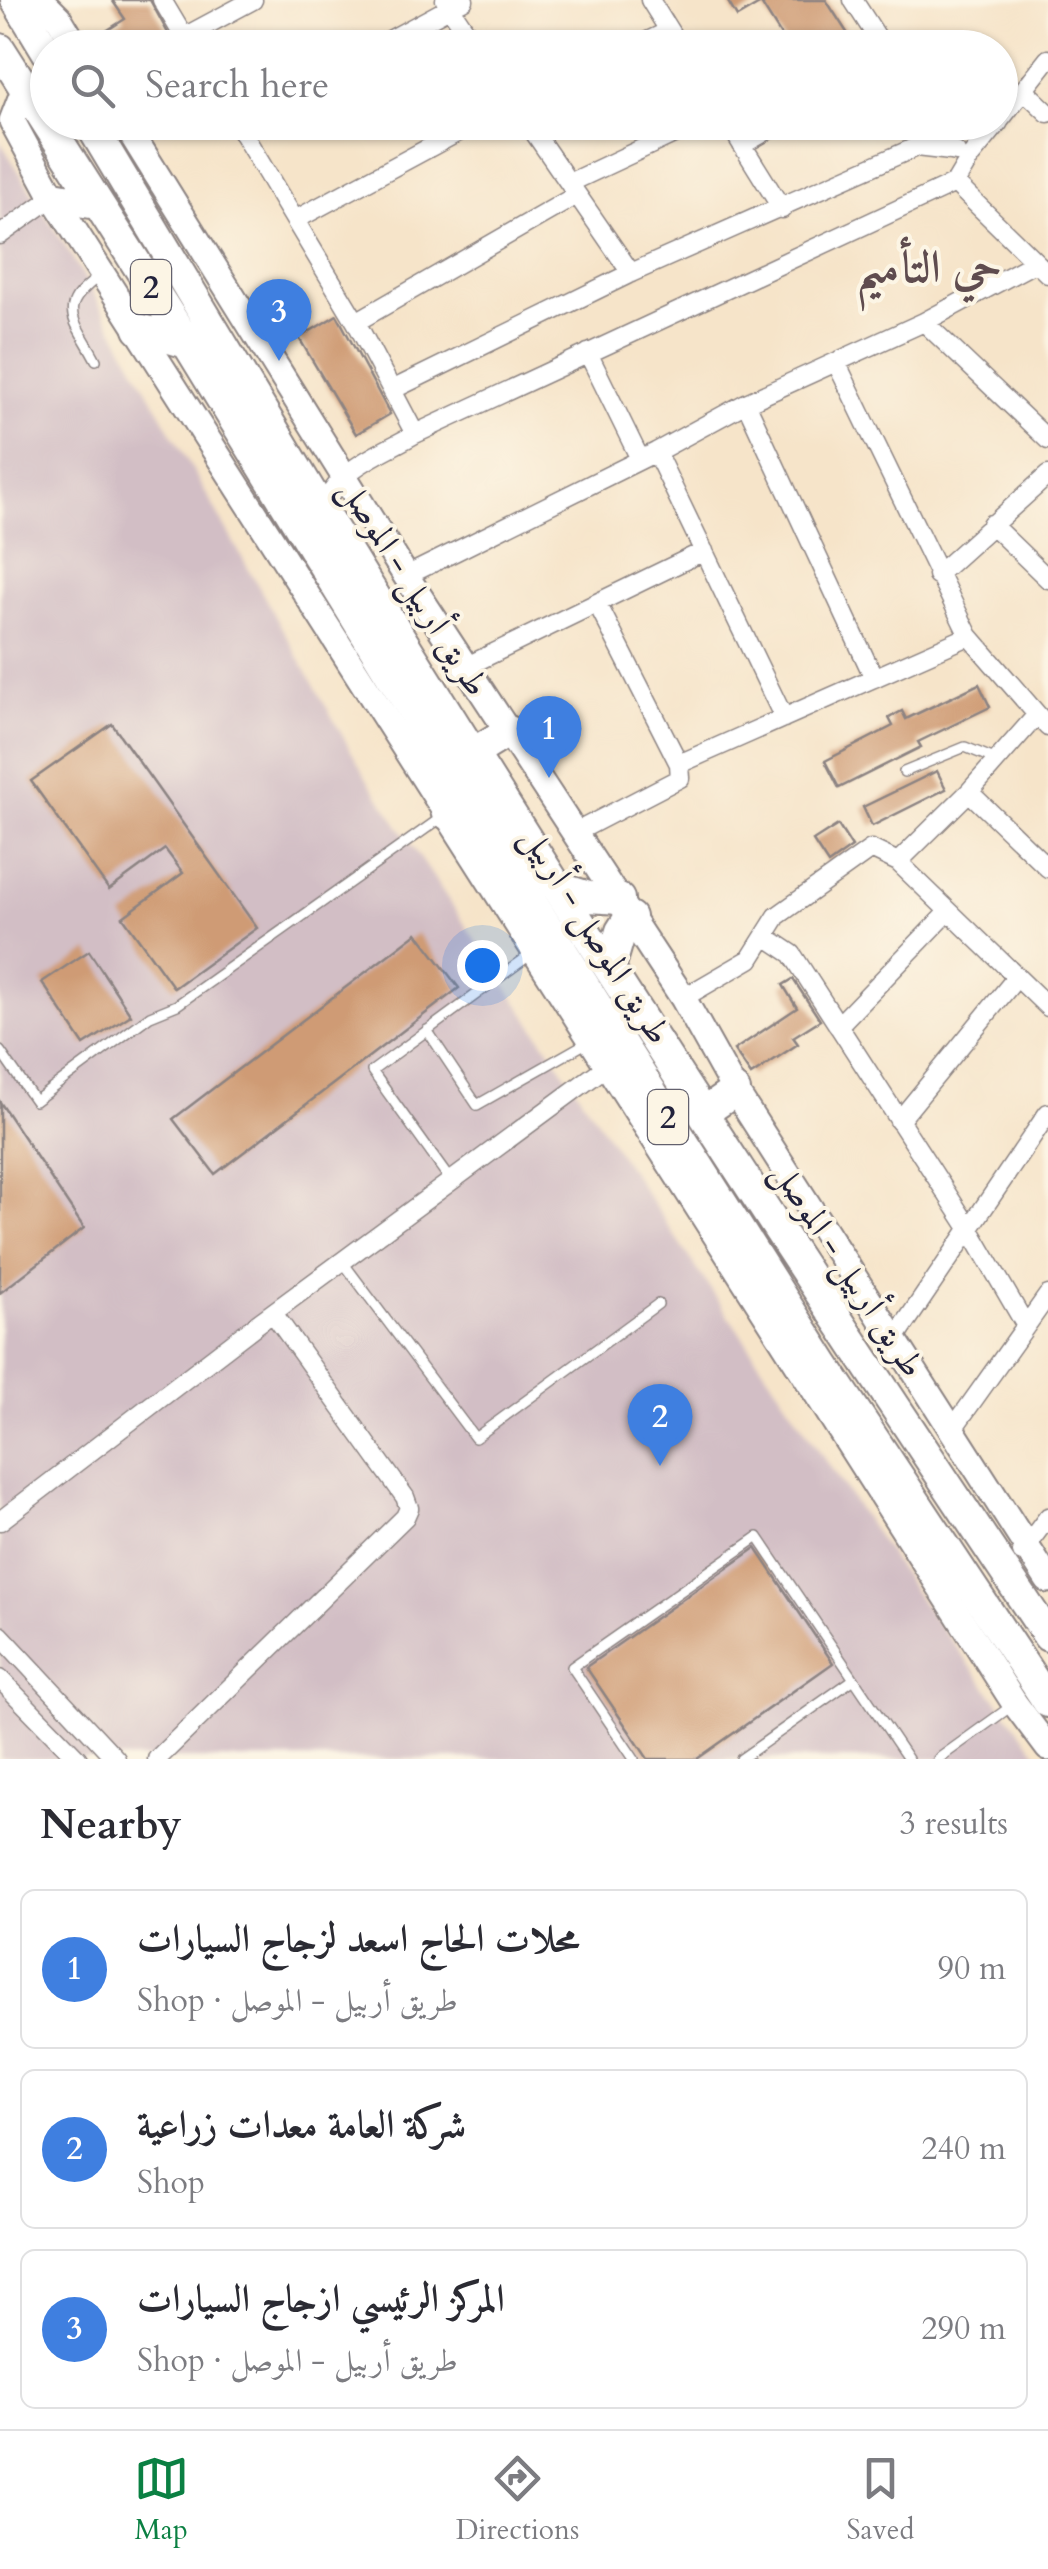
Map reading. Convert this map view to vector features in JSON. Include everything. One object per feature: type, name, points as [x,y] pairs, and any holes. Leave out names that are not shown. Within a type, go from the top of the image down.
[{"type":"highway","points":[[16,0],[34,30]]},
{"type":"highway","name":"طريق الموصل - أربيل","points":[[0,49],[30,104]]},
{"type":"highway","name":"طريق الموصل - أربيل","points":[[54,140],[187,343],[311,518],[426,733],[740,1253],[945,1572],[1048,1702]]},
{"type":"highway","name":"طريق أربيل - الموصل","points":[[100,140],[311,518],[474,752],[703,1113],[1048,1636]]},
{"type":"highway","points":[[54,197],[97,204]]},
{"type":"highway","points":[[140,329],[187,343]]},
{"type":"highway","points":[[474,752],[509,731]]},
{"type":"highway","points":[[426,733],[447,814]]},
{"type":"highway","points":[[560,888],[625,908],[610,968]]},
{"type":"highway","points":[[703,1113],[735,1091]]},
{"type":"main road","points":[[41,0],[67,30]]},
{"type":"main road","points":[[18,86],[12,121],[54,197],[607,1066],[740,1253]]},
{"type":"main road","points":[[135,140],[406,576],[683,998],[735,1091],[1048,1580]]},
{"type":"main road","points":[[945,1572],[1015,1704],[1048,1748]]},
{"type":"street","points":[[162,0],[180,30]]},
{"type":"street","points":[[206,30],[253,0]]},
{"type":"street","points":[[650,0],[670,30]]},
{"type":"street","points":[[853,0],[872,30]]},
{"type":"street","points":[[406,30],[453,2],[468,30]]},
{"type":"street","points":[[1018,100],[1048,59]]},
{"type":"street","points":[[1025,91],[1048,113]]},
{"type":"street","points":[[246,140],[356,322],[415,434]]},
{"type":"street","points":[[295,220],[443,140]]},
{"type":"street","points":[[539,140],[631,273]]},
{"type":"street","points":[[356,322],[573,189],[665,140]]},
{"type":"street","points":[[739,140],[782,209]]},
{"type":"street","points":[[742,144],[749,140]]},
{"type":"street","points":[[945,140],[951,150]]},
{"type":"street","points":[[311,518],[344,474],[415,434],[954,183],[985,140]]},
{"type":"street","points":[[394,389],[631,273],[916,147],[971,156]]},
{"type":"street","points":[[406,576],[746,403],[1042,268],[954,183]]},
{"type":"street","points":[[0,235],[54,197]]},
{"type":"street","points":[[924,322],[1048,440]]},
{"type":"street","points":[[588,353],[704,551],[784,718]]},
{"type":"street","points":[[836,362],[969,636],[1042,722],[997,760],[898,862]]},
{"type":"street","points":[[746,403],[874,678]]},
{"type":"street","points":[[937,576],[1048,475]]},
{"type":"street","points":[[991,524],[1048,579]]},
{"type":"street","points":[[465,667],[704,551]]},
{"type":"street","points":[[576,832],[680,778],[679,764],[596,603]]},
{"type":"street","points":[[679,764],[969,636]]},
{"type":"street","points":[[969,792],[1048,868]]},
{"type":"street","points":[[683,998],[750,959],[777,916],[871,849],[898,862],[1048,1007]]},
{"type":"street","points":[[838,1026],[948,912]]},
{"type":"street","points":[[766,936],[792,954],[969,1228],[1026,1326]]},
{"type":"street","points":[[899,1121],[1016,978]]},
{"type":"street","points":[[0,1521],[272,1313],[607,1066]]},
{"type":"street","points":[[894,1340],[1048,1113]]},
{"type":"street","points":[[952,1430],[1048,1295]]},
{"type":"street","points":[[157,1759],[405,1517],[409,1508],[272,1313]]},
{"type":"street","points":[[1002,1568],[1027,1548],[1048,1517]]},
{"type":"street","points":[[0,1635],[116,1759]]},
{"type":"street","points":[[25,1665],[2,1681],[78,1759]]},
{"type":"lane","points":[[96,360],[70,311],[80,290],[103,274]]},
{"type":"lane","points":[[904,772],[966,748],[997,760]]},
{"type":"lane","points":[[0,1051],[34,1101],[150,1016],[178,1006],[447,814]]},
{"type":"lane","points":[[450,1182],[372,1070],[534,951]]},
{"type":"lane","points":[[426,1030],[477,1105],[591,1040]]},
{"type":"lane","points":[[342,1262],[475,1438],[658,1304]]},
{"type":"lane","points":[[634,1759],[572,1668],[758,1537],[908,1759]]},
{"type":"lane","points":[[741,1759],[854,1680]]},
{"type":"lane","points":[[938,1759],[1015,1704]]},
{"type":"shaded area","points":[[0,141],[83,275],[367,779],[922,1603],[1042,1759],[0,1759]]},
{"type":"building","points":[[112,0],[150,0],[166,30],[108,30],[125,19]]},
{"type":"building","points":[[727,0],[766,0],[737,17]]},
{"type":"building","points":[[770,0],[826,0],[845,30],[778,30],[762,5]]},
{"type":"building","points":[[337,315],[390,414],[356,434],[299,338]]},
{"type":"building","points":[[979,684],[990,707],[918,742],[921,747],[839,788],[825,761],[893,726],[889,718],[902,711],[906,719]]},
{"type":"building","points":[[112,724],[257,928],[174,988],[123,917],[183,873],[165,849],[109,890],[31,781]]},
{"type":"building","points":[[937,771],[946,789],[872,826],[863,807]]},
{"type":"building","points":[[838,825],[852,847],[828,864],[813,841]]},
{"type":"building","points":[[417,933],[459,988],[215,1174],[173,1119]]},
{"type":"building","points":[[89,951],[131,1015],[84,1045],[42,982]]},
{"type":"building","points":[[793,979],[820,1020],[793,1037],[798,1044],[751,1075],[734,1050],[797,1008],[783,985]]},
{"type":"building","points":[[0,1102],[84,1228],[0,1293]]},
{"type":"building","points":[[756,1548],[833,1663],[697,1759],[648,1759],[586,1667]]},
{"type":"place","name":"المركز الرئيسي ازجاج السيارات","points":[[279,361]]},
{"type":"place","name":"محلات الحاج اسعد لزجاج السيارات","points":[[549,778]]},
{"type":"place","name":"شركة العامة معدات زراعية","points":[[660,1466]]},
{"type":"district","name":"حي التأميم","points":[[929,266]]}]
